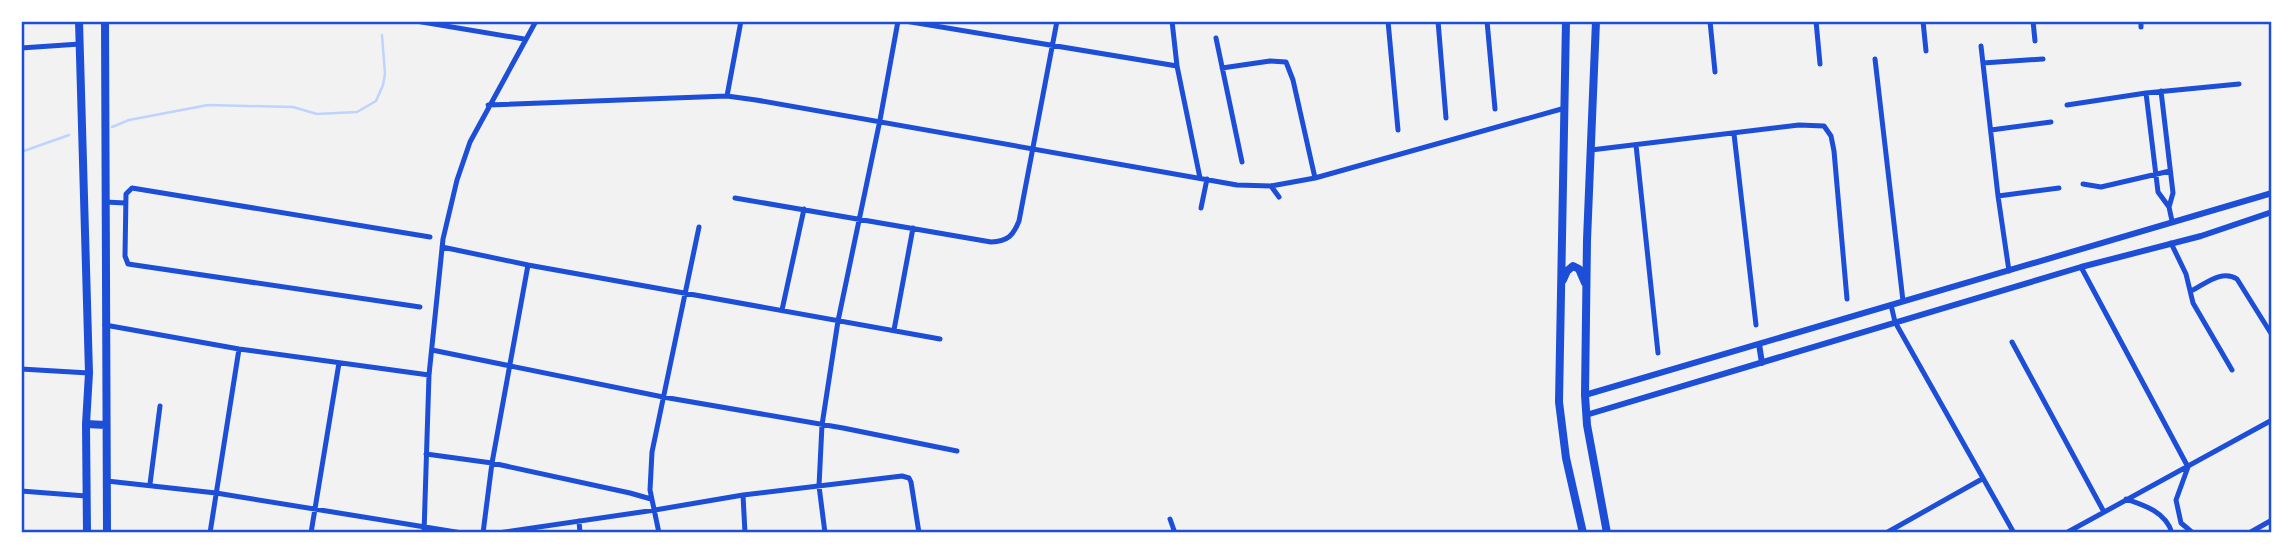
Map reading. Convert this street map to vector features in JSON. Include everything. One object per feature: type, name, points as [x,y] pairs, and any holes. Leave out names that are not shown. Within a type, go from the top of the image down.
[{"type":"main road","points":[[79,21],[89,373],[86,424],[87,533]]},
{"type":"main road","points":[[104,21],[107,533]]},
{"type":"main road","points":[[1566,21],[1559,412],[1583,533]]},
{"type":"main road","points":[[1596,21],[1587,240],[1585,395],[1586,415],[1607,533]]},
{"type":"main road","points":[[1562,250],[1566,262],[1573,263],[1579,258],[1587,240]]},
{"type":"main road","points":[[1560,290],[1565,274],[1573,266],[1582,274],[1587,293]]},
{"type":"main road","points":[[86,424],[106,425]]},
{"type":"street","points":[[416,21],[524,40]]},
{"type":"street","points":[[424,533],[429,375],[442,247],[470,142],[536,21]]},
{"type":"street","points":[[727,96],[741,21]]},
{"type":"street","points":[[825,533],[819,486],[822,425],[838,321],[898,21]]},
{"type":"street","points":[[905,21],[1177,66]]},
{"type":"street","points":[[735,198],[1002,242],[1015,233],[1019,221],[1057,21]]},
{"type":"street","points":[[1172,21],[1177,66],[1204,178],[1201,208]]},
{"type":"street","points":[[1388,21],[1398,130]]},
{"type":"street","points":[[1438,21],[1446,118]]},
{"type":"street","points":[[1487,21],[1495,109]]},
{"type":"street","points":[[1710,21],[1715,72]]},
{"type":"street","points":[[1816,21],[1820,64]]},
{"type":"street","points":[[1923,21],[1926,51]]},
{"type":"street","points":[[2033,21],[2035,41]]},
{"type":"street","points":[[1216,38],[1242,162]]},
{"type":"street","points":[[21,48],[80,44]]},
{"type":"street","points":[[1981,46],[2009,271]]},
{"type":"street","points":[[1875,59],[1903,301]]},
{"type":"street","points":[[1983,63],[2043,59]]},
{"type":"street","points":[[1222,68],[1270,61],[1286,62],[1293,80],[1315,178]]},
{"type":"street","points":[[2067,105],[2146,93],[2239,84]]},
{"type":"street","points":[[2161,92],[2173,193],[2169,207],[2172,221]]},
{"type":"street","points":[[2146,93],[2155,174],[2160,198],[2169,207]]},
{"type":"street","points":[[488,106],[727,96],[880,120],[1204,178],[1236,188],[1271,186],[1315,178],[1565,108]]},
{"type":"street","points":[[1991,130],[2051,122]]},
{"type":"street","points":[[1591,150],[1800,125],[1824,126],[1831,136],[1834,151],[1847,299]]},
{"type":"street","points":[[1734,134],[1756,325]]},
{"type":"street","points":[[1636,145],[1658,353]]},
{"type":"street","points":[[2083,184],[2101,187],[2170,171]]},
{"type":"street","points":[[1271,186],[1279,197]]},
{"type":"street","points":[[420,307],[128,264],[125,256],[126,194],[132,188],[430,237]]},
{"type":"street","points":[[1998,197],[2059,188]]},
{"type":"street","points":[[1585,395],[2272,193]]},
{"type":"street","points":[[105,202],[125,203]]},
{"type":"street","points":[[782,310],[804,209]]},
{"type":"street","points":[[1586,415],[2081,267],[2211,234],[2272,212]]},
{"type":"street","points":[[659,533],[651,499],[651,460],[699,227]]},
{"type":"street","points":[[894,330],[913,228]]},
{"type":"street","points":[[2171,243],[2186,274],[2193,303],[2232,370]]},
{"type":"street","points":[[442,247],[940,339]]},
{"type":"street","points":[[483,533],[492,463],[528,265]]},
{"type":"street","points":[[2081,267],[2188,467],[2176,500],[2181,523],[2193,533]]},
{"type":"street","points":[[2191,291],[2222,275],[2232,276],[2237,279],[2272,335]]},
{"type":"street","points":[[1891,305],[1895,322],[2014,533]]},
{"type":"street","points":[[105,326],[239,349],[429,375]]},
{"type":"street","points":[[2012,342],[2104,512]]},
{"type":"street","points":[[1759,344],[1762,363]]},
{"type":"street","points":[[210,533],[239,349]]},
{"type":"street","points":[[432,349],[663,397],[957,451]]},
{"type":"street","points":[[312,533],[339,363]]},
{"type":"street","points":[[21,369],[89,373]]},
{"type":"street","points":[[150,484],[160,405]]},
{"type":"street","points":[[2066,533],[2272,420]]},
{"type":"street","points":[[426,454],[492,463],[651,499]]},
{"type":"street","points":[[498,533],[743,495],[906,477],[911,482],[919,533]]},
{"type":"street","points":[[1886,533],[1982,479]]},
{"type":"street","points":[[107,481],[150,484],[462,533]]},
{"type":"street","points":[[21,491],[86,496]]},
{"type":"street","points":[[743,495],[745,533]]},
{"type":"street","points":[[2126,499],[2158,513],[2172,530],[2181,523]]},
{"type":"street","points":[[1170,519],[1175,533]]},
{"type":"street","points":[[2249,533],[2272,520]]},
{"type":"street","points":[[579,521],[580,533]]},
{"type":"waterway","points":[[112,127],[129,120],[208,105],[293,107],[317,114],[357,112],[376,101],[383,85],[385,74],[382,35]]},
{"type":"waterway","points":[[21,152],[69,135]]}]
